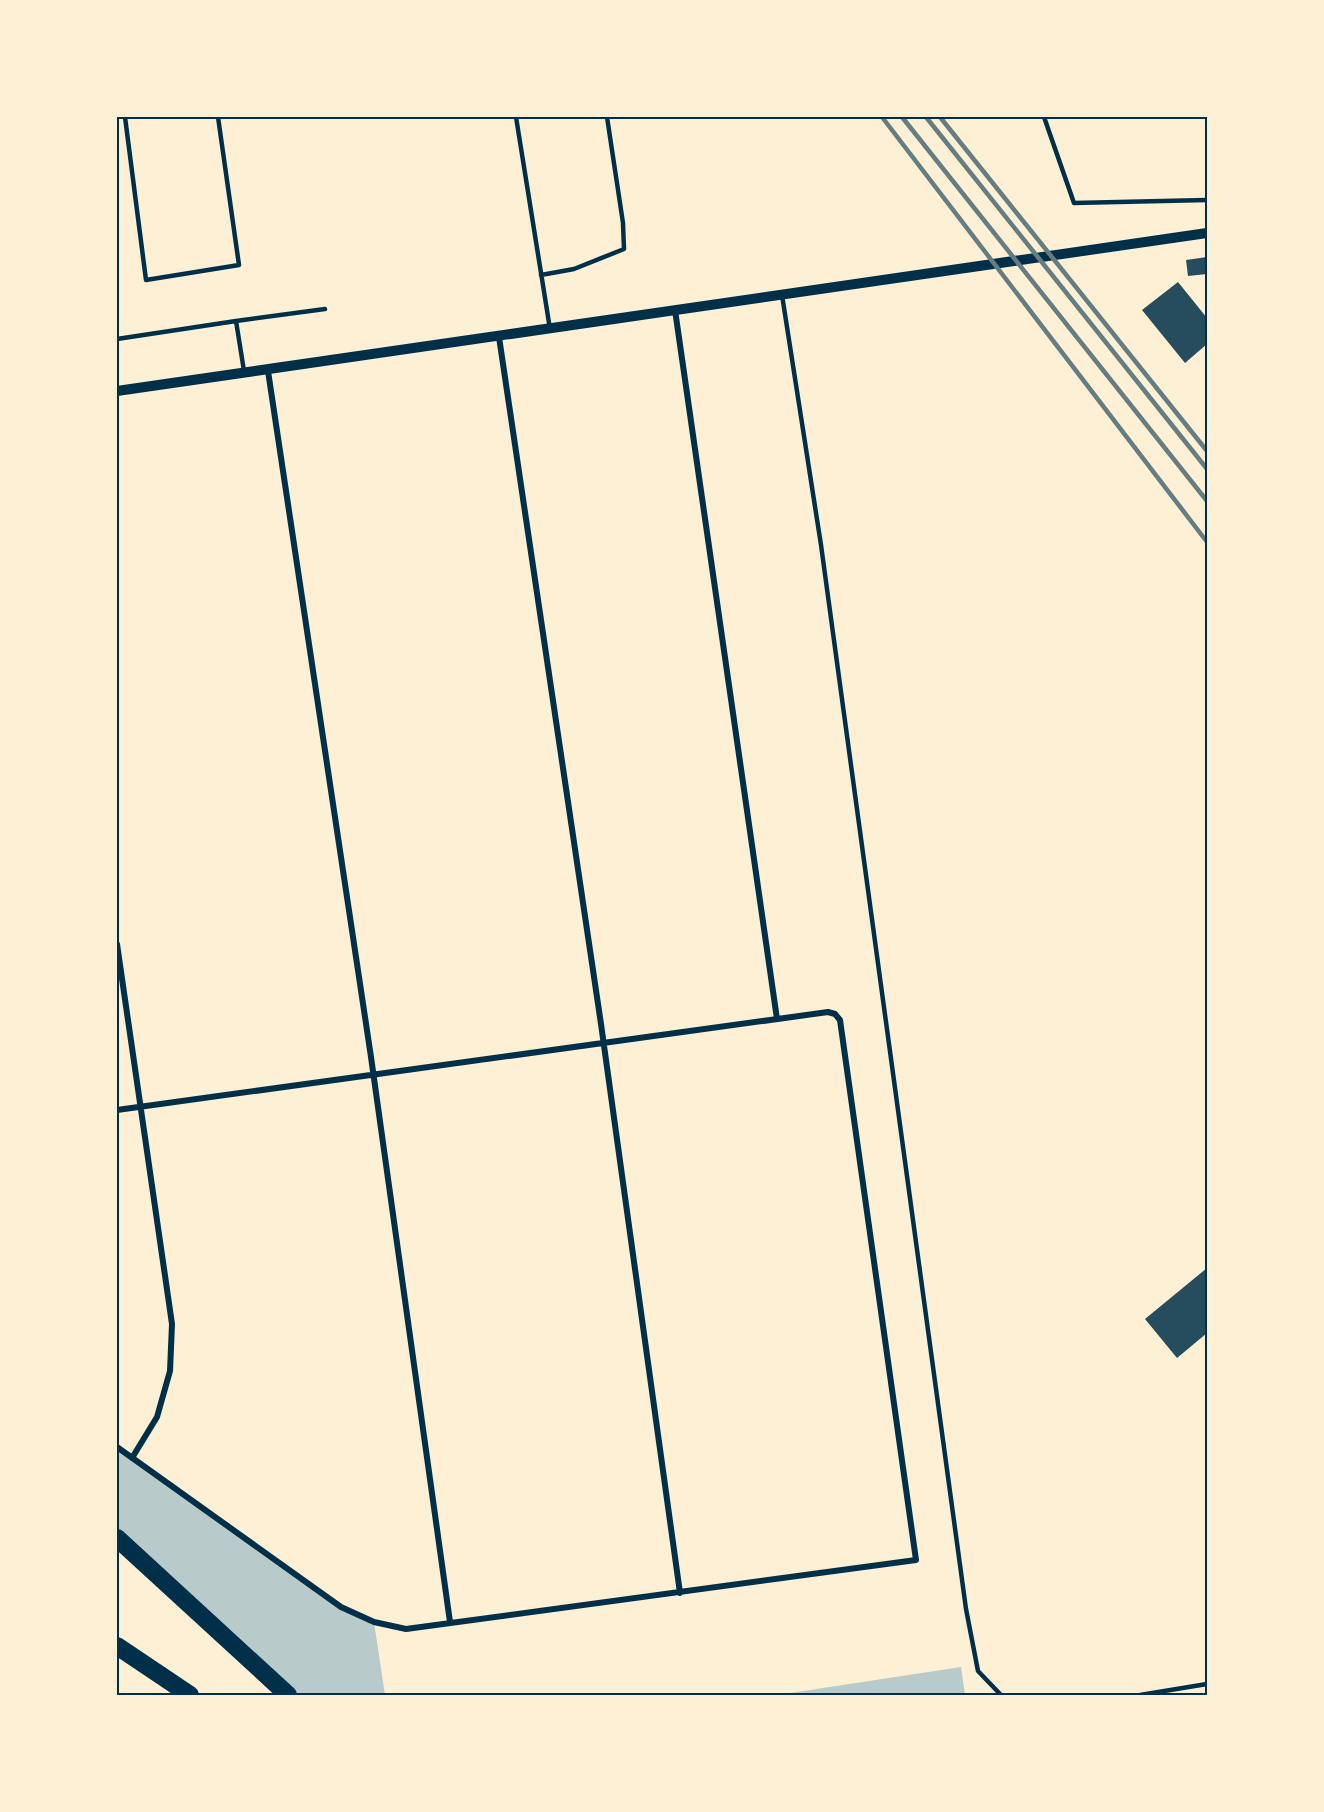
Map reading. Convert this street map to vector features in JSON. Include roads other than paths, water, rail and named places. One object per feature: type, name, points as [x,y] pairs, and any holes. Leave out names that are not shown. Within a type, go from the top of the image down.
[{"type":"highway","points":[[117,1538],[288,1695]]},
{"type":"highway","points":[[117,1646],[190,1695]]},
{"type":"street","points":[[117,391],[268,371],[1207,233]]},
{"type":"street","points":[[675,310],[777,1019]]},
{"type":"street","points":[[499,337],[603,1042],[680,1593]]},
{"type":"street","points":[[268,371],[373,1074],[450,1622]]},
{"type":"street","points":[[117,944],[172,1324],[170,1371],[157,1418],[132,1458]]},
{"type":"street","points":[[117,1110],[603,1042],[828,1012],[835,1014],[840,1020],[915,1560],[406,1629],[374,1622],[341,1607],[117,1447]]},
{"type":"lane","points":[[125,117],[146,280],[239,266],[218,117]]},
{"type":"lane","points":[[516,117],[550,329]]},
{"type":"lane","points":[[541,275],[574,269],[624,249],[623,222],[607,117]]},
{"type":"lane","points":[[1044,117],[1074,203],[1207,200]]},
{"type":"lane","points":[[782,295],[821,545],[966,1609],[978,1671],[1001,1695]]},
{"type":"lane","points":[[117,339],[325,309]]},
{"type":"lane","points":[[236,321],[244,374]]},
{"type":"lane","points":[[1140,1695],[1207,1684]]},
{"type":"railway","points":[[882,117],[1207,542]]},
{"type":"railway","points":[[902,117],[1207,501]]},
{"type":"railway","points":[[926,117],[1207,469]]},
{"type":"railway","points":[[940,117],[1207,451]]}]
